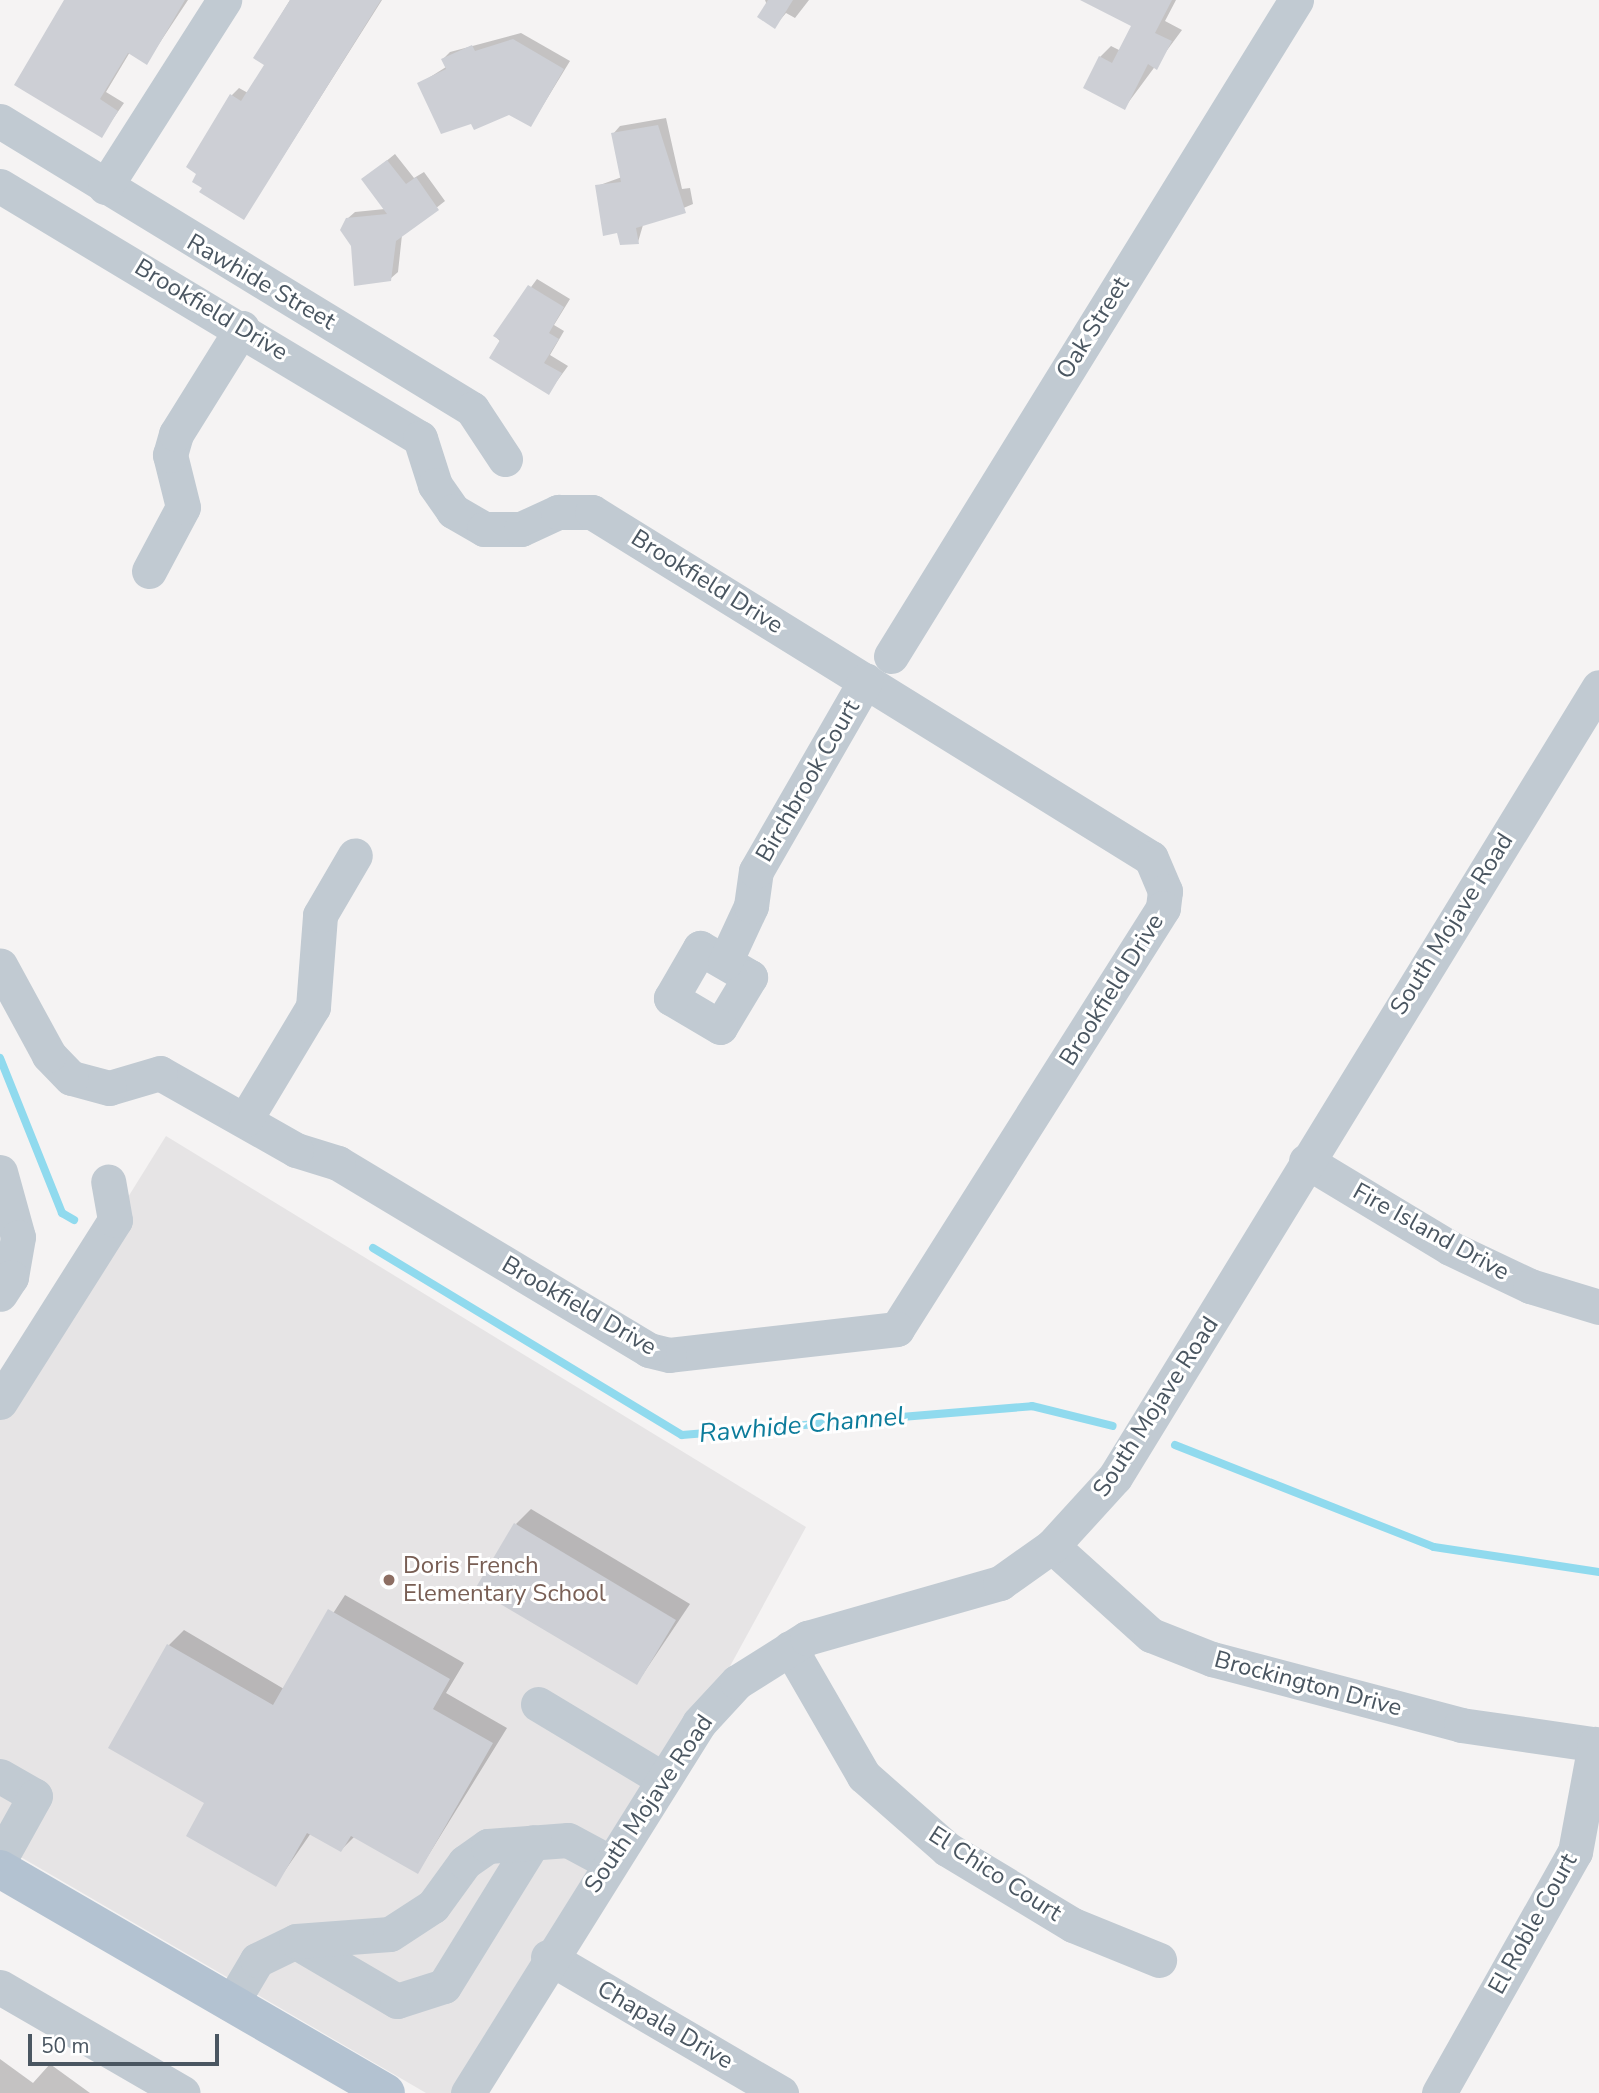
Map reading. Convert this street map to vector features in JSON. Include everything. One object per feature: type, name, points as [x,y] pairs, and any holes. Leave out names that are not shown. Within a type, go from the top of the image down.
[{"type":"main road","points":[[0,1869],[386,2093]]},
{"type":"street","points":[[105,187],[224,0]]},
{"type":"street","name":"Oak Street","points":[[891,656],[1296,0]]},
{"type":"street","name":"Rawhide Street","points":[[0,121],[472,409],[505,459]]},
{"type":"street","name":"Brookfield Drive","points":[[0,187],[242,328],[420,438],[435,485],[453,511],[484,528],[521,530],[558,512],[592,512],[1151,858],[1166,891],[1163,908],[897,1329],[669,1355],[649,1350],[338,1163],[296,1150],[160,1073],[109,1088],[71,1078],[49,1055],[0,965]]},
{"type":"street","points":[[149,572],[183,507],[170,455],[176,433],[242,328]]},
{"type":"street","name":"Birchbrook Court","points":[[725,962],[751,906],[756,871],[866,680]]},
{"type":"street","name":"South Mojave Road","points":[[468,2093],[548,1957],[699,1723],[737,1682],[790,1648],[1000,1583],[1052,1546],[1115,1477],[1306,1161],[1599,687]]},
{"type":"street","points":[[245,1120],[313,1007],[320,915],[355,855]]},
{"type":"street","name":"Fire Island Drive","points":[[1306,1161],[1450,1248],[1530,1286],[1599,1307]]},
{"type":"street","points":[[0,1171],[18,1237],[11,1277],[0,1294]]},
{"type":"street","points":[[0,1402],[114,1220],[108,1182]]},
{"type":"street","name":"Brockington Drive","points":[[1052,1546],[1151,1635],[1212,1659],[1461,1725],[1597,1745]]},
{"type":"street","name":"El Chico Court","points":[[790,1648],[864,1776],[947,1849],[1073,1924],[1159,1960]]},
{"type":"street","points":[[538,1704],[663,1779]]},
{"type":"street","name":"El Roble Court","points":[[1439,2093],[1575,1852],[1597,1745]]},
{"type":"street","points":[[0,1776],[34,1796],[0,1860]]},
{"type":"street","points":[[231,2004],[257,1961],[296,1941],[390,1934],[433,1906],[465,1862],[488,1846],[568,1840],[610,1862]]},
{"type":"street","points":[[296,1941],[397,2001],[444,1986],[533,1842]]},
{"type":"street","name":"Chapala Drive","points":[[548,1957],[781,2093]]},
{"type":"street","points":[[0,1987],[183,2093]]},
{"type":"shaded area","name":"Doris French Elementary School","points":[[166,1136],[806,1527],[699,1723],[463,2093],[426,2093],[0,1845],[0,1403]]},
{"type":"building","points":[[64,0],[185,0],[147,65],[128,53],[100,99],[118,111],[102,138],[14,85]]},
{"type":"building","points":[[290,0],[381,0],[244,220],[199,192],[202,188],[192,182],[196,174],[186,167],[230,94],[241,101],[264,65],[253,58]]},
{"type":"building","points":[[768,0],[793,0],[775,29],[757,17]]},
{"type":"building","points":[[1080,0],[1172,0],[1155,33],[1172,41],[1157,70],[1148,64],[1125,110],[1083,88],[1099,56],[1112,63],[1131,26]]},
{"type":"building","points":[[513,39],[564,69],[531,127],[509,115],[474,130],[471,124],[441,134],[417,83],[446,69],[441,59],[472,45],[475,51]]},
{"type":"building","points":[[658,125],[686,213],[636,228],[639,244],[620,245],[617,233],[603,236],[595,185],[621,182],[611,133]]},
{"type":"building","points":[[387,160],[406,184],[416,177],[439,210],[396,241],[391,281],[354,286],[351,246],[340,230],[346,218],[387,214],[361,179]]},
{"type":"building","points":[[528,285],[564,307],[549,333],[559,339],[544,363],[562,373],[549,395],[489,358],[500,340],[493,336]]},
{"type":"building","points":[[514,1523],[676,1620],[637,1685],[475,1589]]},
{"type":"building","points":[[328,1609],[450,1679],[433,1709],[493,1743],[418,1874],[351,1836],[341,1852],[307,1833],[276,1887],[186,1836],[204,1803],[108,1748],[167,1644],[273,1705]]},
{"type":"waterway","name":"Rawhide Channel","points":[[0,1058],[62,1213],[74,1220]]},
{"type":"waterway","name":"Rawhide Channel","points":[[373,1248],[682,1435],[1032,1406],[1113,1426]]},
{"type":"waterway","name":"Rawhide Channel","points":[[1175,1445],[1434,1547],[1599,1572]]},
{"type":"place","name":"Doris French Elementary School","points":[[389,1580]]}]
